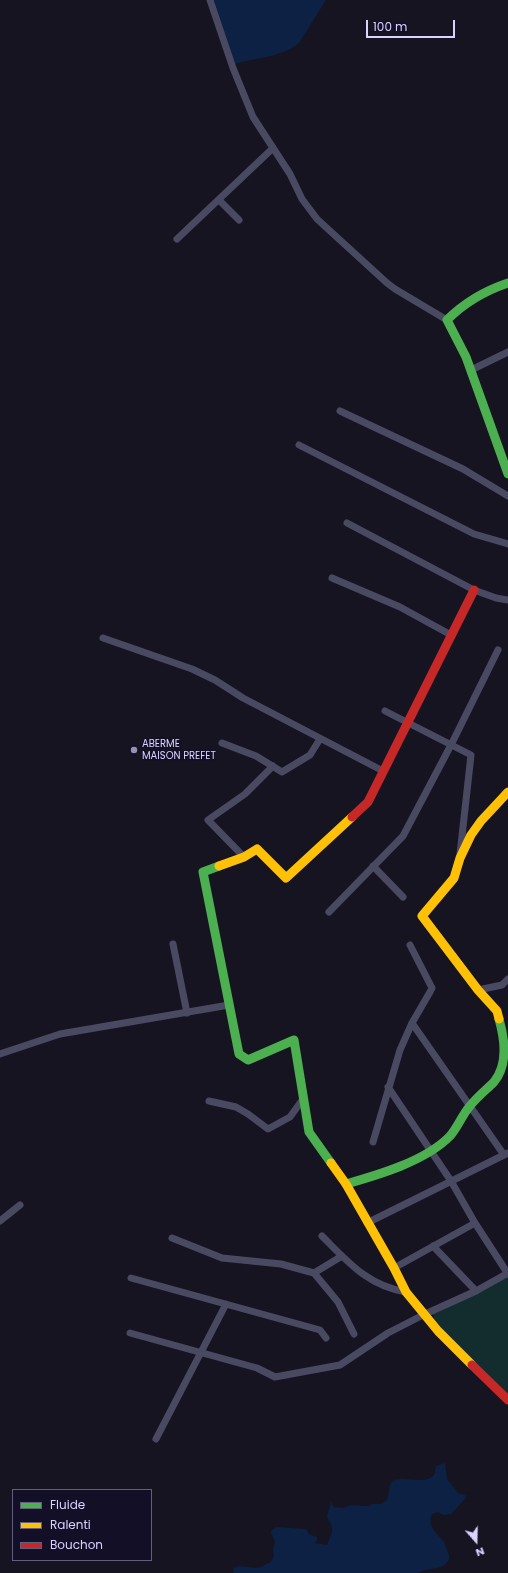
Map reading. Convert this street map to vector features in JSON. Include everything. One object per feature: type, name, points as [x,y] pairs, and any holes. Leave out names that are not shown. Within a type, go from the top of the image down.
[{"type":"street","points":[[210,0],[240,89],[253,117],[272,149],[290,174],[302,199],[317,219],[387,283],[447,320],[471,370],[508,473]]},
{"type":"street","points":[[177,239],[272,149]]},
{"type":"street","points":[[219,200],[239,220]]},
{"type":"street","points":[[447,320],[458,308],[469,300],[508,283]]},
{"type":"street","points":[[471,370],[508,352]]},
{"type":"street","points":[[340,411],[463,470],[508,496]]},
{"type":"street","points":[[299,445],[474,534],[508,544]]},
{"type":"street","points":[[347,523],[474,590],[496,598],[508,600]]},
{"type":"street","points":[[332,578],[400,607],[451,635]]},
{"type":"street","points":[[474,590],[368,802],[286,878],[257,849],[244,857],[203,872],[239,1054],[248,1060],[294,1040],[309,1132],[346,1184],[406,1292],[423,1314],[508,1400]]},
{"type":"street","points":[[103,638],[192,669],[215,680],[243,698],[383,771]]},
{"type":"street","points":[[329,912],[403,836],[452,745],[498,650]]},
{"type":"street","points":[[385,711],[471,755],[460,858]]},
{"type":"street","points":[[222,743],[256,756],[282,772],[310,755],[320,739]]},
{"type":"street","points":[[244,857],[208,820],[244,794],[273,766]]},
{"type":"street","points":[[346,1184],[388,1172],[431,1151],[450,1136],[470,1106],[496,1081],[503,1068],[505,1052],[504,1035],[497,1011],[478,990],[422,916],[454,878],[460,858],[476,827],[508,792]]},
{"type":"street","points":[[373,866],[402,898]]},
{"type":"street","points":[[173,944],[187,1013]]},
{"type":"street","points":[[373,1142],[400,1050],[412,1023],[432,988],[410,945]]},
{"type":"street","points":[[478,990],[502,985],[508,979]]},
{"type":"street","points":[[0,1054],[60,1034],[229,1005]]},
{"type":"street","points":[[367,1223],[506,1154],[470,1106],[412,1023]]},
{"type":"street","points":[[130,1333],[257,1368],[275,1377],[340,1365],[388,1333],[423,1314],[476,1291],[508,1274],[474,1223],[451,1181],[388,1087]]},
{"type":"street","points":[[209,1101],[236,1107],[268,1129],[290,1117],[303,1099]]},
{"type":"street","points":[[0,1221],[20,1205]]},
{"type":"street","points":[[394,1268],[474,1223]]},
{"type":"street","points":[[322,1236],[362,1275],[391,1290],[406,1292]]},
{"type":"street","points":[[172,1238],[222,1258],[281,1264],[314,1273],[338,1302],[354,1334]]},
{"type":"street","points":[[433,1246],[476,1291]]},
{"type":"street","points":[[314,1273],[342,1256]]},
{"type":"street","points":[[131,1278],[320,1330],[326,1338]]},
{"type":"street","points":[[156,1439],[226,1304]]},
{"type":"green space","points":[[508,1277],[508,1397],[435,1323],[433,1314]]},
{"type":"water","points":[[214,0],[326,0],[299,43],[292,48],[284,52],[235,64]]},
{"type":"water","points":[[445,1463],[447,1479],[458,1493],[465,1495],[466,1498],[451,1514],[443,1515],[438,1512],[432,1514],[431,1525],[445,1543],[449,1556],[448,1561],[439,1568],[418,1573],[233,1573],[234,1568],[239,1566],[256,1568],[271,1562],[274,1556],[273,1549],[275,1541],[271,1533],[276,1527],[306,1529],[309,1534],[317,1537],[317,1541],[314,1543],[327,1545],[332,1532],[332,1526],[327,1517],[331,1502],[334,1507],[342,1508],[352,1505],[369,1506],[372,1504],[381,1504],[387,1500],[390,1486],[395,1480],[428,1479],[434,1474],[436,1466]]},
{"type":"traffic: fast","points":[[508,283],[475,298],[447,320],[466,357],[508,474]]},
{"type":"traffic: fast","points":[[219,866],[203,872],[239,1054],[248,1060],[294,1040],[309,1132],[331,1163]]},
{"type":"traffic: fast","points":[[346,1184],[415,1160],[440,1145],[450,1136],[467,1110],[494,1082],[502,1068],[504,1044],[499,1019]]},
{"type":"traffic: slow","points":[[499,1019],[497,1011],[478,990],[422,916],[454,878],[460,858],[471,835],[481,821],[508,792]]},
{"type":"traffic: slow","points":[[219,866],[244,857],[257,849],[286,878],[352,817]]},
{"type":"traffic: slow","points":[[331,1163],[346,1184],[406,1292],[438,1331],[472,1365]]},
{"type":"traffic: jam","points":[[352,817],[368,802],[474,590]]},
{"type":"traffic: jam","points":[[472,1365],[508,1400]]},
{"type":"place","name":"ABERME MAISON PREFET","points":[[134,750]]}]
